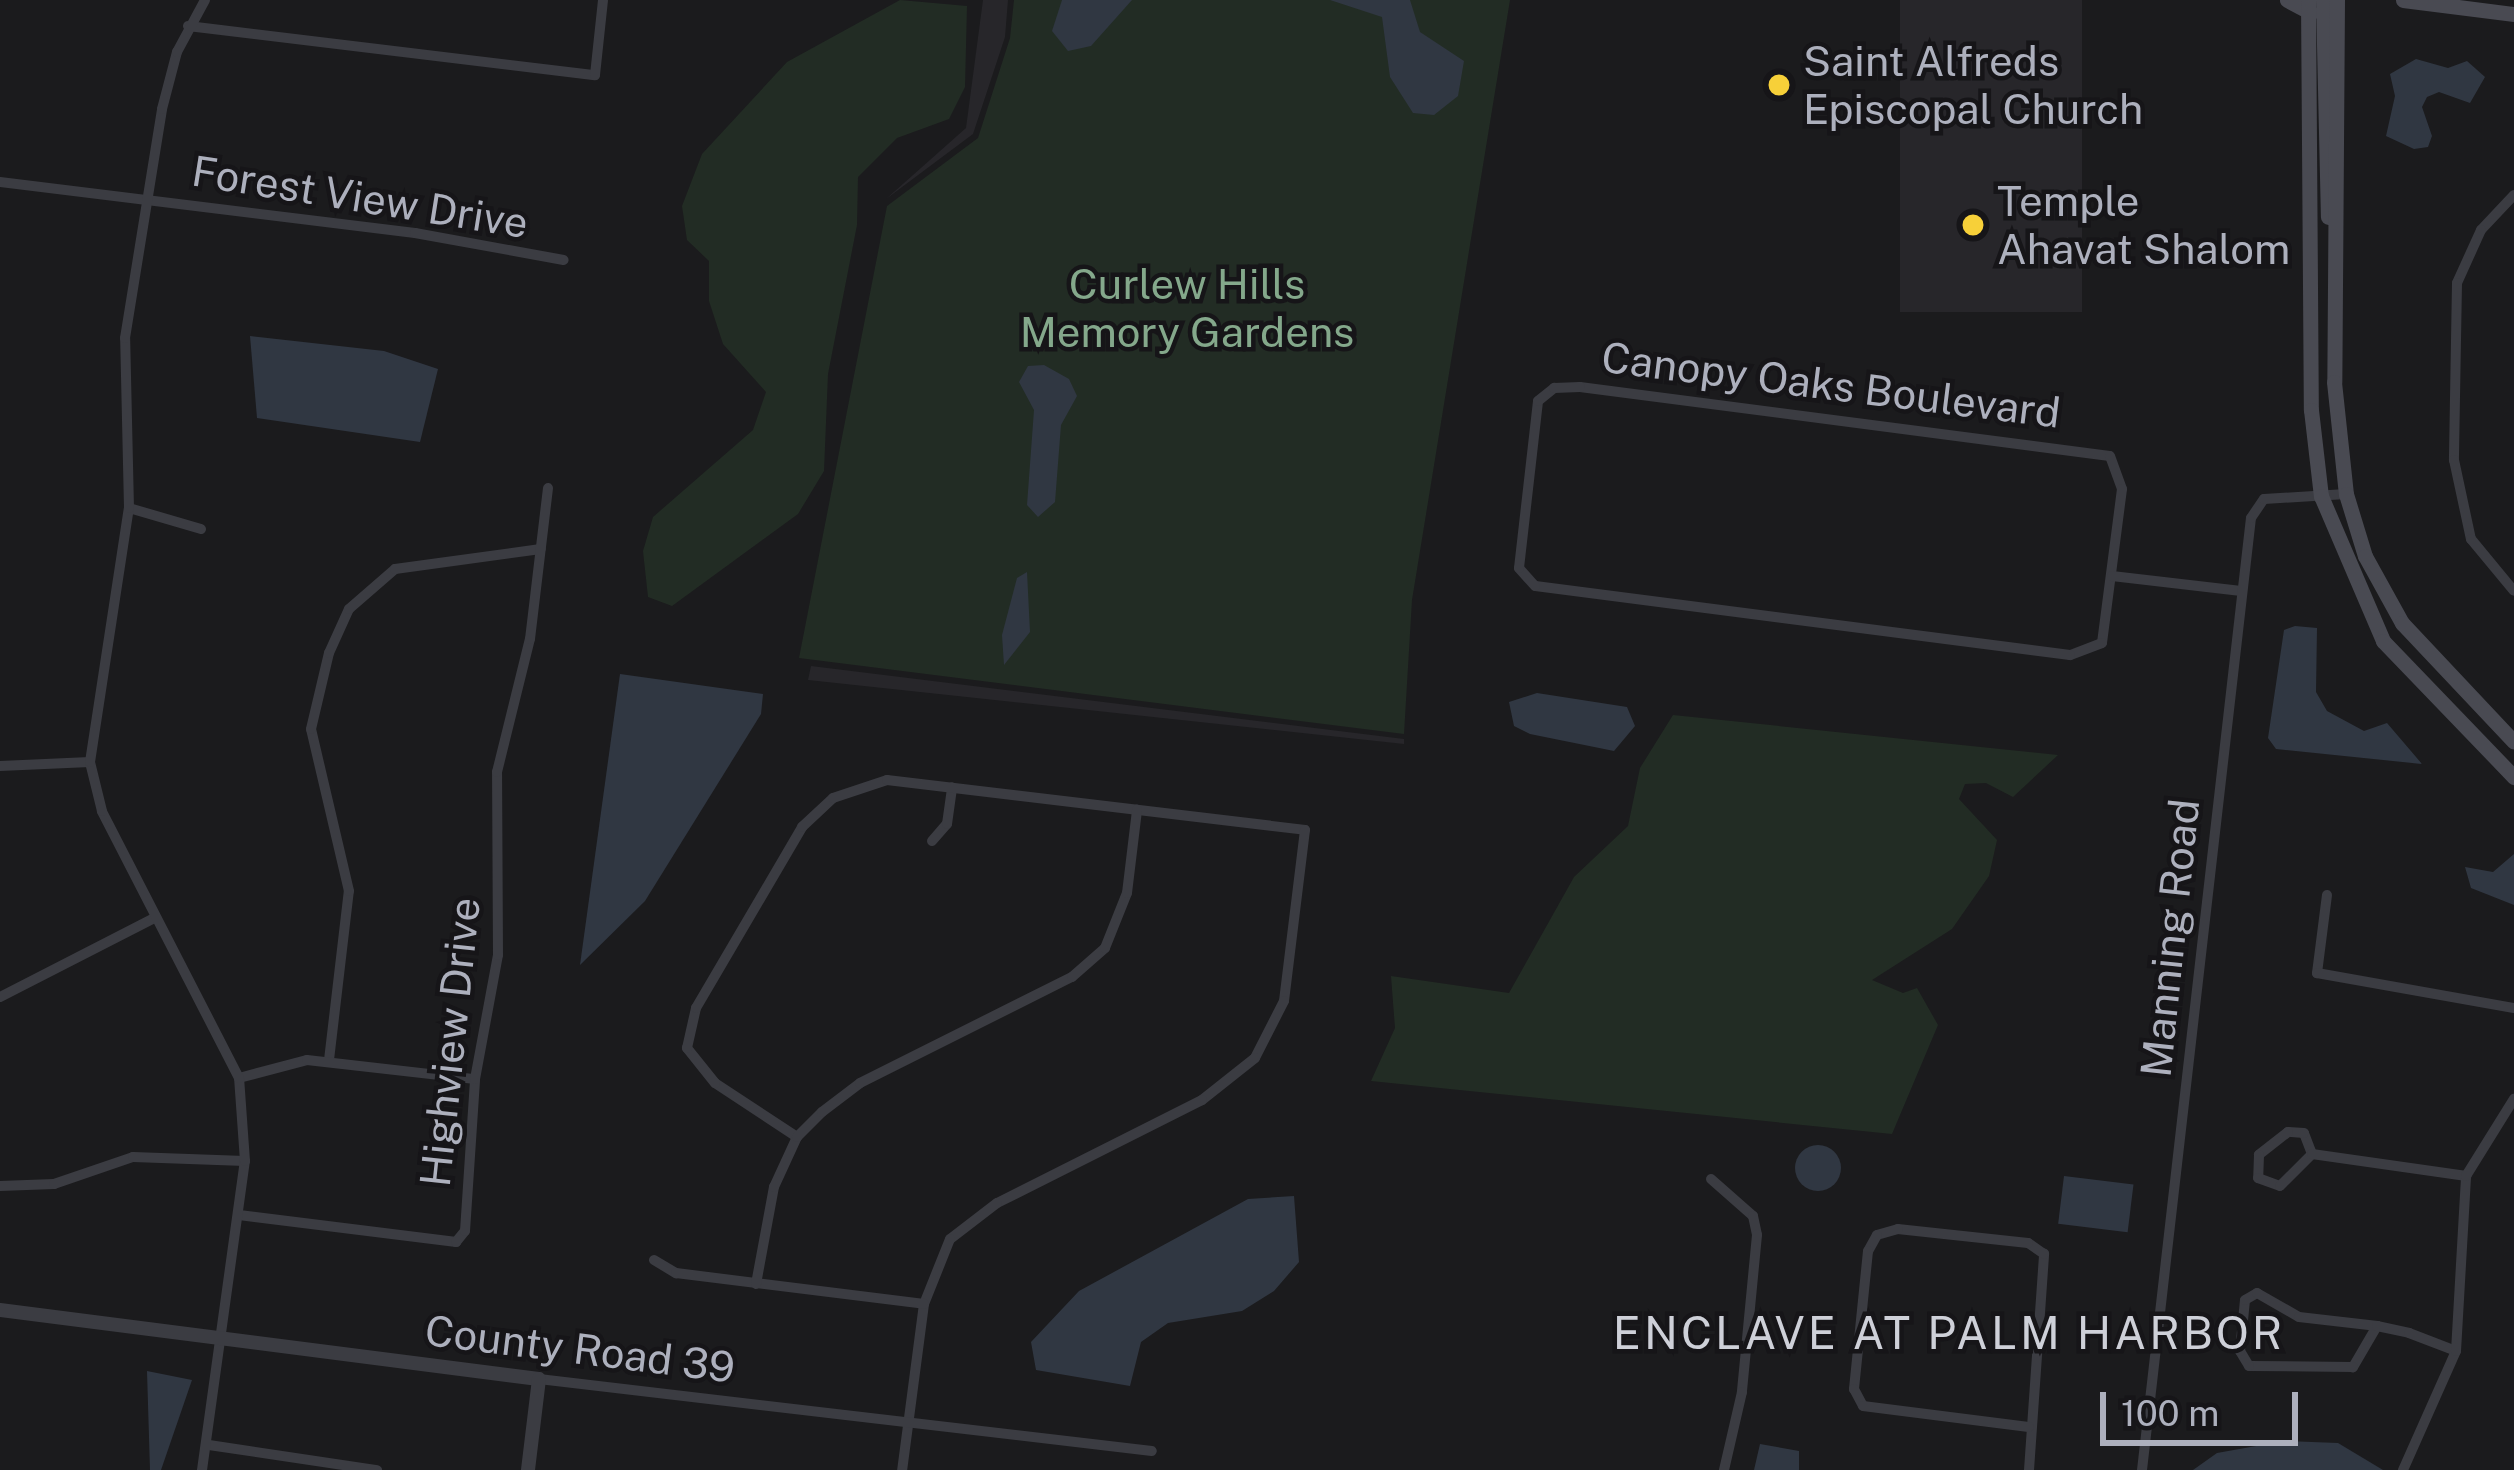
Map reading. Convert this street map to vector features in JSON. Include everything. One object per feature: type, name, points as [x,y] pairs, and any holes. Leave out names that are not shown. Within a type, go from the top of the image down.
[{"type":"main road","points":[[2287,0],[2308,8]]},
{"type":"main road","points":[[2308,8],[2321,0],[2334,298]]},
{"type":"main road","points":[[2337,0],[2336,429],[2346,494],[2365,556],[2402,623],[2514,742]]},
{"type":"main road","points":[[2403,0],[2514,14]]},
{"type":"main road","points":[[2308,8],[2311,410],[2321,496],[2383,641],[2514,778]]},
{"type":"street","points":[[202,1470],[245,1161],[238,1078],[102,811],[90,761],[128,508],[123,364],[147,199],[188,26],[205,0]]},
{"type":"street","points":[[188,26],[595,75],[603,0]]},
{"type":"street","name":"Forest View Drive","points":[[0,182],[564,260]]},
{"type":"street","points":[[2514,195],[2481,230],[2457,283],[2454,460],[2471,539],[2514,591]]},
{"type":"street","name":"Canopy Oaks Boulevard","points":[[1580,387],[2110,456],[2122,489],[2112,576],[2102,644],[2070,655],[1534,586],[1519,568],[1538,400],[1554,388],[1580,387]]},
{"type":"street","name":"Highview Drive","points":[[239,1215],[456,1242],[466,1231],[476,1079],[498,955],[497,772],[530,639],[548,488]]},
{"type":"street","name":"Manning Road","points":[[2142,1470],[2251,518],[2264,499],[2346,494]]},
{"type":"street","points":[[128,508],[201,529]]},
{"type":"street","points":[[329,1060],[349,891],[311,729],[329,653],[350,609],[395,569],[541,549]]},
{"type":"street","points":[[2112,576],[2241,590]]},
{"type":"street","points":[[0,766],[90,761]]},
{"type":"street","points":[[797,1137],[715,1083],[687,1048],[696,1008],[821,805],[887,780],[1305,830],[1284,1001],[1256,1058],[1202,1100],[973,1217],[950,1239],[924,1304],[902,1470]]},
{"type":"street","points":[[932,841],[947,824],[952,788]]},
{"type":"street","points":[[757,1284],[767,1210],[797,1137],[860,1083],[1091,962],[1122,914],[1137,810]]},
{"type":"street","points":[[2326,895],[2317,973],[2514,1008]]},
{"type":"street","points":[[0,997],[157,917]]},
{"type":"street","points":[[238,1078],[282,1061],[329,1060],[476,1079]]},
{"type":"street","points":[[2404,1470],[2456,1352],[2466,1176],[2514,1099]]},
{"type":"street","points":[[2288,1132],[2304,1133],[2312,1154],[2280,1186],[2258,1178],[2259,1155],[2288,1132]]},
{"type":"street","points":[[2312,1154],[2466,1176]]},
{"type":"street","points":[[0,1186],[54,1184],[133,1157],[245,1161]]},
{"type":"street","points":[[1711,1179],[1753,1216],[1757,1235],[1742,1391],[1724,1470]]},
{"type":"street","points":[[2029,1427],[1864,1406],[1854,1389],[1868,1252],[1877,1235],[1898,1229],[2029,1244],[2044,1254],[2029,1470]]},
{"type":"street","points":[[654,1260],[676,1273],[924,1304]]},
{"type":"street","points":[[2377,1326],[2365,1359],[2353,1367],[2249,1366],[2240,1351],[2246,1300],[2257,1293],[2299,1317],[2377,1326],[2456,1352]]},
{"type":"street","name":"County Road 39","points":[[0,1310],[1152,1450]]},
{"type":"street","points":[[528,1470],[539,1379]]},
{"type":"street","points":[[209,1444],[377,1470]]},
{"type":"shaded area","points":[[983,0],[1008,0],[1005,37],[973,134],[886,199],[966,128]]},
{"type":"shaded area","points":[[1062,0],[1132,0],[1091,46],[1068,51],[1052,31]]},
{"type":"shaded area","points":[[1330,0],[1410,0],[1420,32],[1464,61],[1458,96],[1434,115],[1413,113],[1390,77],[1382,17]]},
{"type":"shaded area","points":[[1900,0],[2082,0],[2082,312],[1900,312]]},
{"type":"shaded area","points":[[2416,59],[2448,68],[2467,61],[2485,77],[2470,103],[2439,92],[2427,97],[2422,107],[2432,136],[2428,147],[2414,149],[2386,136],[2395,96],[2390,74]]},
{"type":"shaded area","points":[[250,336],[384,351],[438,369],[420,442],[257,418]]},
{"type":"shaded area","points":[[1044,365],[1069,379],[1077,396],[1061,425],[1055,502],[1038,517],[1027,505],[1034,410],[1019,382],[1028,366]]},
{"type":"shaded area","points":[[1027,572],[1030,632],[1004,665],[1002,635],[1017,578]]},
{"type":"shaded area","points":[[2317,628],[2316,692],[2327,711],[2364,731],[2387,723],[2422,764],[2276,749],[2268,738],[2284,630]]},
{"type":"shaded area","points":[[811,666],[1404,739],[1404,744],[808,680]]},
{"type":"shaded area","points":[[620,674],[763,694],[761,714],[645,901],[580,965]]},
{"type":"shaded area","points":[[1537,693],[1627,707],[1635,726],[1614,751],[1530,734],[1514,726],[1509,702]]},
{"type":"shaded area","points":[[2514,854],[2514,905],[2471,888],[2465,867],[2493,872]]},
{"type":"shaded area","points":[[1818,1145],[1834,1152],[1841,1168],[1834,1184],[1818,1191],[1802,1184],[1795,1168],[1802,1152]]},
{"type":"shaded area","points":[[2064,1176],[2133,1185],[2128,1232],[2058,1224]]},
{"type":"shaded area","points":[[1294,1196],[1299,1262],[1274,1291],[1242,1311],[1168,1323],[1141,1342],[1130,1386],[1036,1370],[1031,1342],[1079,1291],[1248,1199]]},
{"type":"shaded area","points":[[147,1371],[192,1380],[161,1470],[150,1470]]},
{"type":"shaded area","points":[[2284,1441],[2338,1443],[2383,1470],[2193,1470],[2217,1453]]},
{"type":"shaded area","points":[[1760,1444],[1799,1451],[1799,1470],[1754,1470]]},
{"type":"green space","points":[[900,0],[967,6],[965,87],[949,119],[897,138],[858,177],[857,225],[828,374],[824,471],[798,514],[672,606],[648,597],[643,551],[653,517],[753,430],[766,392],[723,344],[709,301],[709,261],[687,240],[682,206],[702,154],[787,62]]},
{"type":"green space","name":"Curlew Hills Memory Gardens","points":[[1014,0],[1510,0],[1412,600],[1404,734],[799,658],[887,206],[978,138],[1010,38]]},
{"type":"green space","points":[[1673,715],[2058,755],[2013,797],[1986,783],[1965,784],[1959,799],[1997,840],[1989,876],[1952,929],[1872,980],[1903,993],[1917,988],[1938,1025],[1892,1134],[1371,1081],[1395,1028],[1391,976],[1509,993],[1574,877],[1628,826],[1640,768]]},
{"type":"place","name":"Saint Alfreds Episcopal Church","points":[[1779,85]]},
{"type":"place","name":"Temple Ahavat Shalom","points":[[1973,225]]},
{"type":"district","name":"ENCLAVE AT PALM HARBOR","points":[[1949,1333]]}]
